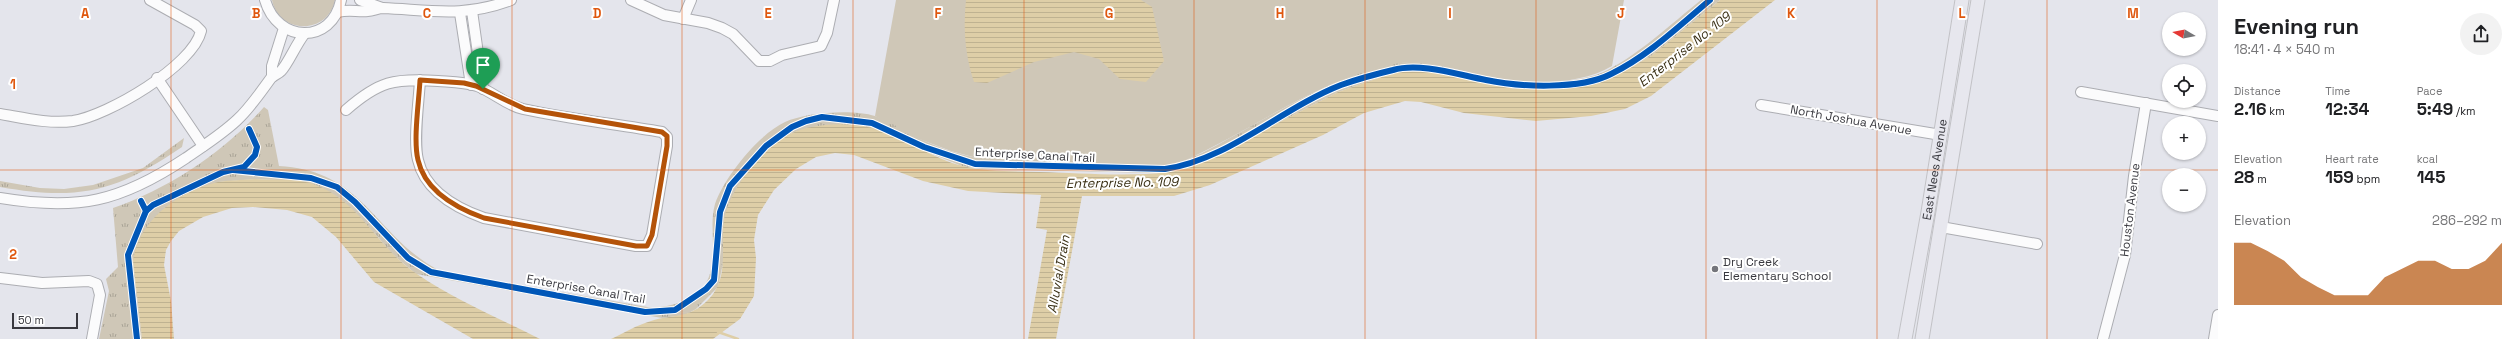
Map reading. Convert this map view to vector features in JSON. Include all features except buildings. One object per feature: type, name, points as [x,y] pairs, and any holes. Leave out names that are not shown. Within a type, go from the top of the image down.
[{"type":"main road","name":"East Nees Avenue","points":[[1905,339],[1941,135],[1962,0]]},
{"type":"main road","name":"East Nees Avenue","points":[[1922,339],[1978,0]]},
{"type":"main road","points":[[1941,135],[1947,145],[1941,187],[1941,227]]},
{"type":"main road","points":[[1922,339],[1921,299],[1934,228],[1932,218],[1928,212]]},
{"type":"street","points":[[0,114],[54,122],[89,118],[120,104],[179,62],[192,50],[198,40],[200,31],[195,25],[150,0]]},
{"type":"street","points":[[265,0],[274,19],[284,28],[305,33],[319,30],[330,22],[338,12],[341,0]]},
{"type":"street","points":[[360,0],[382,8],[430,13],[460,13],[511,0]]},
{"type":"street","points":[[631,0],[651,10],[684,19],[708,23],[733,34],[758,61],[770,61],[782,55],[821,46],[824,42],[834,0]]},
{"type":"street","points":[[684,19],[691,0]]},
{"type":"street","points":[[338,12],[349,9],[368,11],[382,8]]},
{"type":"street","points":[[472,11],[483,89]]},
{"type":"street","points":[[460,13],[471,85]]},
{"type":"street","points":[[272,77],[272,66],[284,28]]},
{"type":"street","points":[[1,201],[61,204],[101,199],[142,185],[203,146],[238,120],[272,77],[282,71],[296,43],[305,33]]},
{"type":"street","points":[[157,78],[203,146]]},
{"type":"street","points":[[346,110],[366,92],[376,87],[394,82],[420,80],[471,85],[483,89],[518,107],[662,132],[667,136],[652,235],[647,246],[636,246],[484,218],[463,210],[443,198],[423,173],[418,159],[420,80]]},
{"type":"street","points":[[2081,92],[2218,116]]},
{"type":"street","name":"Houston Avenue","points":[[2103,339],[2126,250],[2134,176],[2146,103]]},
{"type":"street","name":"North Joshua Avenue","points":[[1761,105],[1941,135]]},
{"type":"street","points":[[1941,227],[2037,244]]},
{"type":"street","points":[[0,278],[42,283],[89,281],[97,284],[100,295],[92,339]]},
{"type":"street","points":[[2214,339],[2218,315]]},
{"type":"green space","points":[[272,0],[335,0],[331,11],[323,20],[314,25],[304,26],[293,25],[284,20],[276,11]]},
{"type":"green space","points":[[896,0],[1624,0],[1612,66],[1599,73],[1569,80],[1537,82],[1479,75],[1431,64],[1395,64],[1367,71],[1313,93],[1184,161],[1167,165],[1149,165],[984,160],[951,151],[914,137],[875,116]]},
{"type":"green space","points":[[1701,0],[1720,0],[1651,56],[1610,79],[1566,88],[1515,89],[1425,71],[1396,72],[1338,92],[1206,160],[1186,168],[1149,173],[982,169],[962,166],[910,145],[851,125],[809,128],[792,133],[777,144],[724,220],[723,263],[718,287],[696,309],[685,315],[662,318],[416,274],[391,253],[378,237],[331,193],[300,181],[255,179],[219,182],[133,261],[142,339],[99,339],[109,291],[106,279],[118,267],[113,208],[155,190],[195,167],[232,139],[264,107],[268,110],[279,166],[308,170],[331,179],[350,192],[367,207],[399,241],[418,257],[440,271],[653,308],[680,303],[691,298],[706,284],[710,274],[712,261],[713,214],[715,204],[726,181],[744,157],[764,136],[785,122],[794,119],[817,114],[843,112],[866,114],[885,120],[920,139],[955,153],[982,159],[1124,165],[1167,165],[1184,161],[1202,153],[1276,112],[1331,84],[1359,73],[1385,66],[1419,62],[1492,78],[1518,81],[1547,82],[1589,77],[1614,67],[1626,59]]},
{"type":"green space","points":[[184,138],[182,147],[158,162],[137,174],[116,183],[96,189],[52,193],[0,187],[0,181],[40,188],[64,189],[93,185],[143,168]]},
{"type":"water","points":[[966,0],[1141,0],[1152,7],[1164,61],[1146,82],[1120,79],[1099,59],[1074,52],[1034,62],[987,83],[974,82],[966,41]]},
{"type":"water","points":[[1720,0],[1775,0],[1651,96],[1625,109],[1591,116],[1536,121],[1464,113],[1421,102],[1405,101],[1364,113],[1323,135],[1210,185],[1174,196],[1082,196],[1056,339],[1028,339],[1047,230],[1036,228],[1041,195],[968,191],[923,181],[854,155],[835,153],[816,157],[796,169],[774,190],[758,215],[754,240],[756,258],[754,296],[740,319],[713,339],[611,339],[646,323],[687,313],[701,306],[708,300],[715,291],[722,272],[724,220],[727,208],[740,182],[759,158],[770,148],[781,139],[801,130],[832,124],[863,126],[895,136],[951,163],[981,169],[1104,174],[1168,172],[1182,169],[1206,160],[1338,92],[1396,72],[1425,71],[1515,89],[1566,88],[1610,79],[1651,56]]},
{"type":"water","points":[[255,179],[301,181],[320,187],[351,207],[388,249],[417,274],[446,292],[540,339],[473,339],[374,282],[336,237],[312,217],[287,210],[253,207],[232,208],[203,217],[179,231],[166,250],[164,265],[171,301],[174,339],[142,339],[133,261],[143,232],[152,220],[163,210],[175,200],[189,193],[218,182]]},
{"type":"waterway","points":[[718,332],[738,339]]},
{"type":"cycle path","name":"Enterprise Canal Trail","points":[[233,170],[311,178],[337,187],[355,202],[408,258],[431,272],[645,312],[675,310],[706,289],[714,280],[720,212],[730,186],[766,146],[792,127],[806,121],[822,117],[872,123],[924,147],[975,164],[1165,169],[1188,164],[1233,145],[1297,107],[1341,85],[1393,70],[1415,67],[1427,68],[1486,80],[1515,84],[1549,86],[1583,83],[1598,79],[1625,67],[1650,50],[1710,0]]},
{"type":"cycle path","points":[[146,211],[153,205],[223,172],[244,167],[255,155],[257,147],[249,129]]},
{"type":"cycle path","points":[[137,339],[128,255],[146,211],[141,201]]},
{"type":"place","name":"Dry Creek Elementary School","points":[[1715,269]]},
{"type":"route","points":[[420,80],[464,83],[483,89],[501,99],[525,109],[662,132],[667,136],[667,146],[652,235],[647,246],[636,246],[484,218],[463,210],[443,198],[423,173],[418,159],[417,143],[420,80]]},
{"type":"water label","name":"Enterprise No. 109","points":[[1684,49]]},
{"type":"water label","name":"Enterprise No. 109","points":[[1122,182]]},
{"type":"water label","name":"Alluvial Drain","points":[[1058,274]]}]
